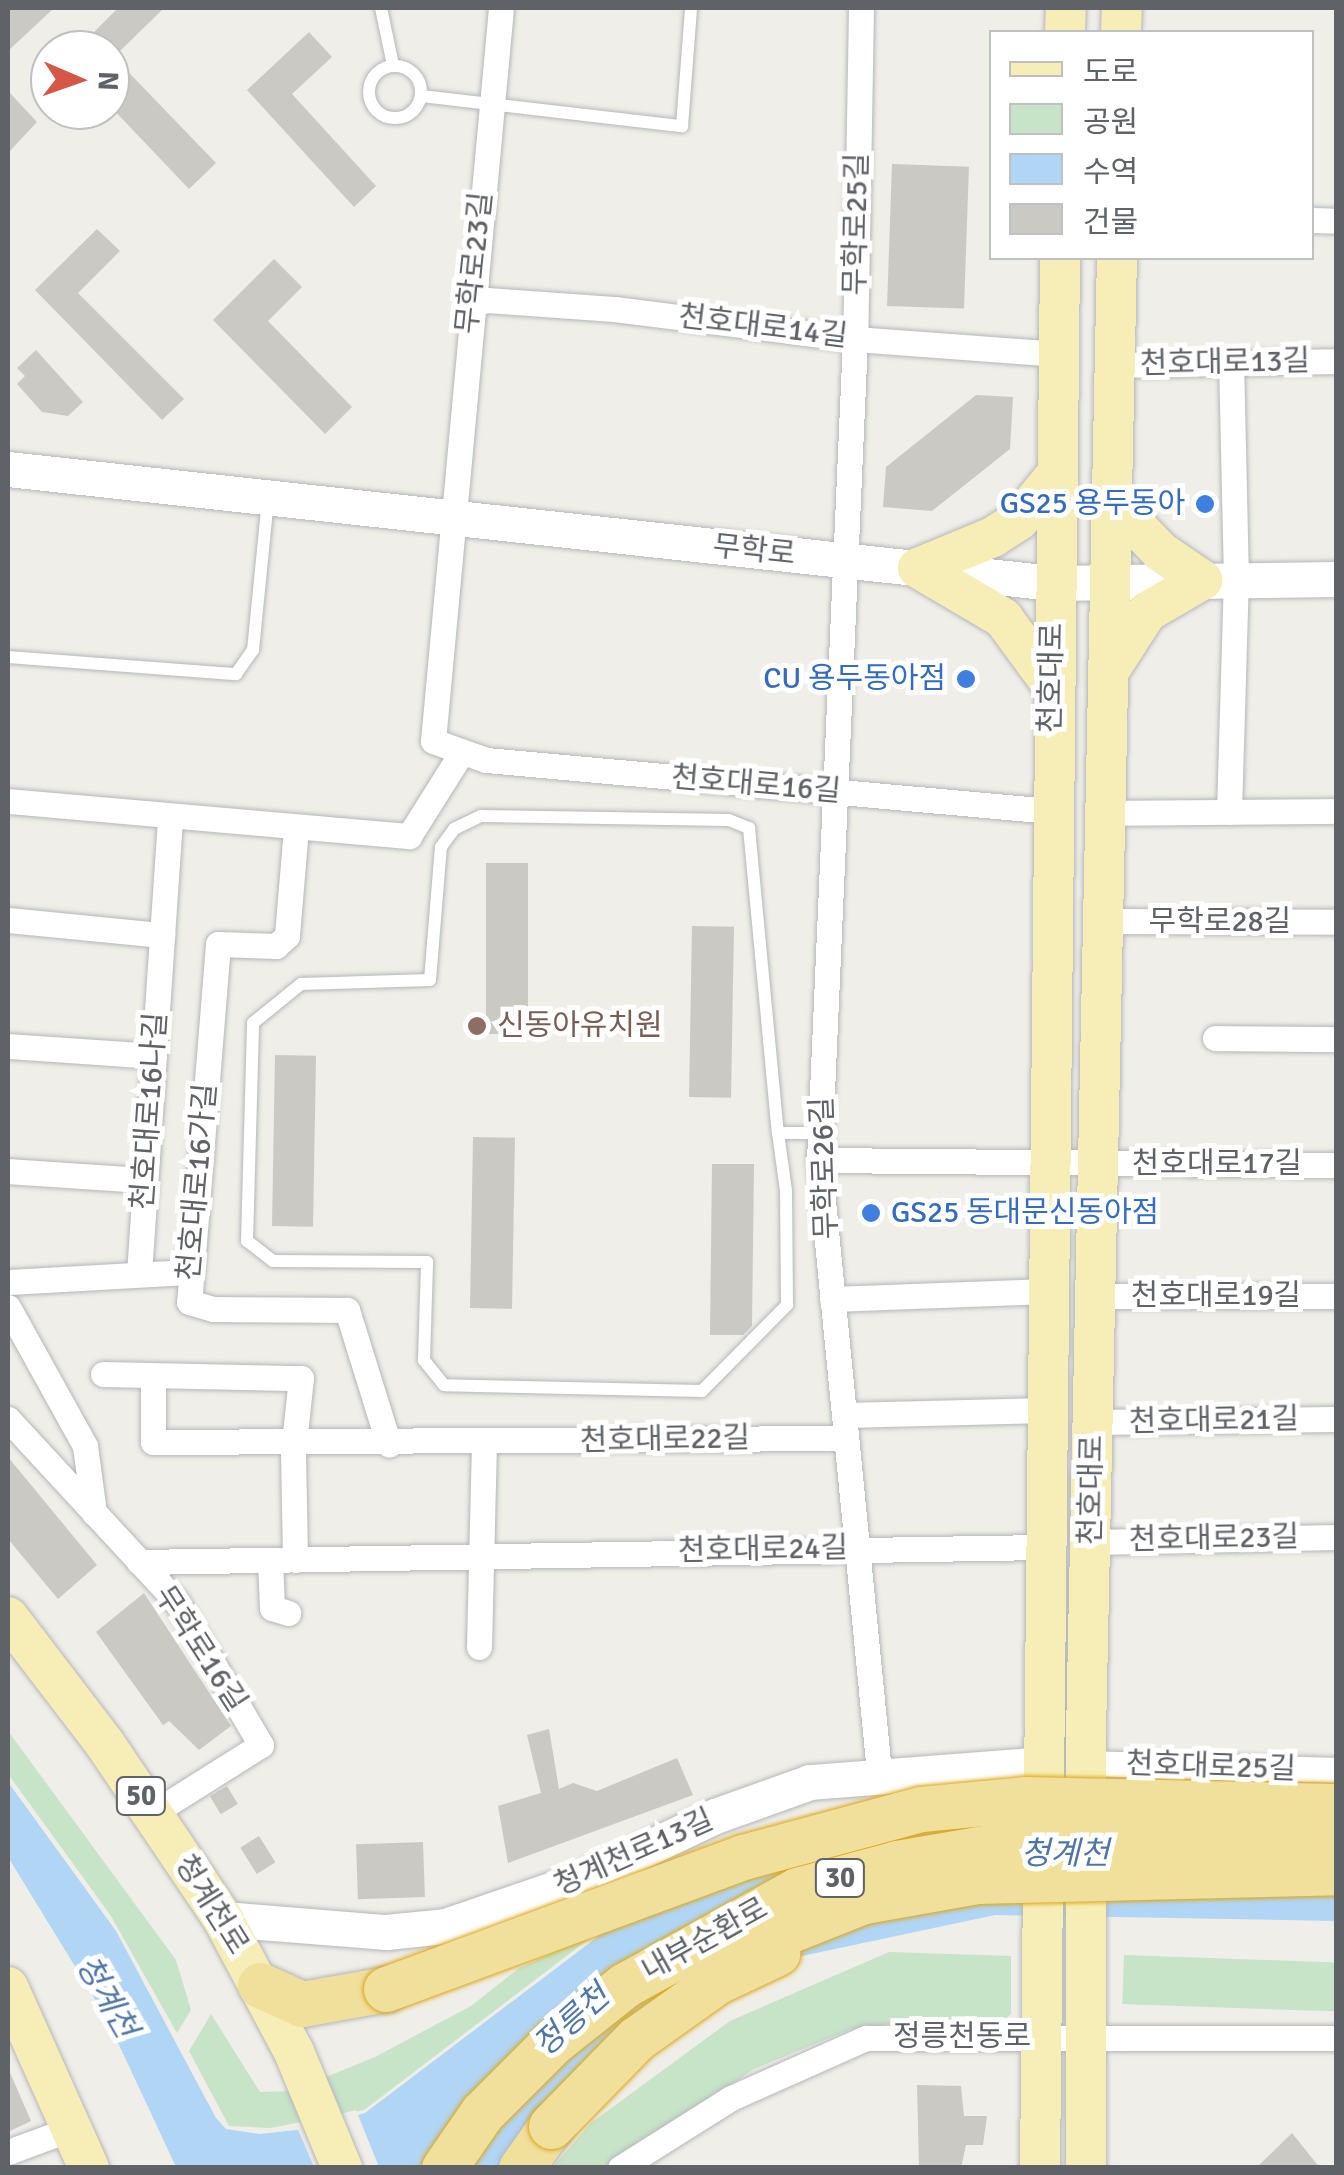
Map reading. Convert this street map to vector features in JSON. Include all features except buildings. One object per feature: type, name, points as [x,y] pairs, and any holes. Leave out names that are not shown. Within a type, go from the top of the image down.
[{"type":"highway","points":[[260,1985],[302,2004],[386,1989],[743,1857],[920,1810],[1024,1798],[1336,1806]]},
{"type":"highway","name":"내부순환로","points":[[444,2168],[482,2114],[552,2042],[625,1985],[796,1890],[897,1863],[1025,1841],[1336,1839]]},
{"type":"highway","name":"내부순환로","points":[[480,2168],[537,2099],[626,2021],[709,1966],[813,1918],[978,1881],[1336,1872]]},
{"type":"highway","points":[[521,2168],[551,2126],[601,2072],[673,2010],[744,1968],[828,1934],[913,1913],[1054,1895],[1336,1896]]},
{"type":"main road","name":"천호대로","points":[[1040,2168],[1053,583],[1060,260]]},
{"type":"main road","name":"천호대로","points":[[1086,2168],[1086,1769],[1116,260]]},
{"type":"main road","name":"무학로","points":[[8,469],[1053,583],[1336,579]]},
{"type":"main road","points":[[1052,685],[1003,618],[931,569],[1018,520],[1056,476]]},
{"type":"main road","points":[[1111,500],[1161,552],[1219,580]]},
{"type":"main road","points":[[1108,674],[1122,642],[1147,612],[1219,580]]},
{"type":"main road","name":"청계천로","points":[[8,1617],[153,1813],[223,1920],[294,2052],[342,2168]]},
{"type":"main road","name":"청계천로13길","points":[[223,1920],[386,1932],[445,1926],[585,1878],[715,1816],[810,1782],[879,1772],[1044,1769]]},
{"type":"main road","points":[[8,1987],[76,2127],[90,2168]]},
{"type":"street","name":"무학로23길","points":[[454,518],[470,306],[501,8]]},
{"type":"street","name":"무학로25길","points":[[845,561],[855,339],[860,8]]},
{"type":"street","name":"천호대로14길","points":[[470,306],[487,300],[614,309],[855,339],[1058,354]]},
{"type":"street","name":"천호대로13길","points":[[1114,365],[1336,361]]},
{"type":"street","points":[[1230,812],[1219,580],[1231,363]]},
{"type":"street","name":"천호대로16길","points":[[454,518],[433,741],[486,760],[1051,811]]},
{"type":"street","name":"무학로26길","points":[[845,561],[831,792],[819,1160],[879,1772]]},
{"type":"street","points":[[8,800],[409,836],[462,752]]},
{"type":"street","points":[[1105,812],[1336,811]]},
{"type":"street","name":"천호대로16나길","points":[[139,1274],[170,816]]},
{"type":"street","name":"천호대로16가길","points":[[296,828],[287,936],[276,946],[218,944],[189,1302],[212,1309],[348,1310],[388,1444]]},
{"type":"street","points":[[8,920],[162,935]]},
{"type":"street","name":"무학로28길","points":[[1103,921],[1336,922]]},
{"type":"street","points":[[1215,1038],[1336,1039]]},
{"type":"street","points":[[8,1046],[154,1056]]},
{"type":"street","points":[[819,1160],[1049,1158]]},
{"type":"street","name":"천호대로17길","points":[[1049,1158],[1098,1163],[1336,1165]]},
{"type":"street","points":[[8,1170],[146,1180]]},
{"type":"street","points":[[8,1282],[189,1272]]},
{"type":"street","points":[[832,1299],[1048,1291]]},
{"type":"street","name":"천호대로19길","points":[[1095,1296],[1336,1296]]},
{"type":"street","points":[[8,1307],[85,1446],[94,1513]]},
{"type":"street","points":[[103,1374],[300,1378],[282,1560],[272,1608],[288,1614]]},
{"type":"street","name":"천호대로22길","points":[[153,1375],[153,1442],[484,1443],[845,1426],[1047,1410]]},
{"type":"street","name":"무학로16길","points":[[8,1419],[176,1602],[261,1745],[153,1813]]},
{"type":"street","name":"천호대로21길","points":[[1092,1422],[1336,1420]]},
{"type":"street","points":[[478,1647],[484,1443]]},
{"type":"street","name":"천호대로23길","points":[[1092,1542],[1336,1537]]},
{"type":"street","name":"천호대로24길","points":[[139,1562],[480,1553],[1046,1547]]},
{"type":"street","name":"천호대로25길","points":[[1086,1769],[1336,1770]]},
{"type":"street","name":"정릉천동로","points":[[620,2168],[732,2098],[866,2038],[1087,2033],[1336,2038]]},
{"type":"street","points":[[8,2152],[76,2127]]},
{"type":"lane","points":[[382,8],[393,66]]},
{"type":"lane","points":[[421,96],[682,126],[691,8]]},
{"type":"lane","points":[[393,66],[371,80],[370,98],[378,112],[401,118],[421,96]]},
{"type":"lane","points":[[393,66],[417,77],[421,96]]},
{"type":"lane","points":[[8,657],[236,674],[253,650],[268,498]]},
{"type":"lane","points":[[472,818],[730,820],[749,828],[778,1132],[786,1191],[787,1305],[702,1392],[444,1386],[424,1360],[426,1262],[272,1261],[256,1254],[248,1241],[253,1023],[302,984],[430,980],[437,859],[454,829],[472,818]]},
{"type":"lane","points":[[778,1132],[820,1133]]},
{"type":"green space","points":[[8,1731],[176,1960],[191,2010],[177,2033],[111,1916],[8,1774]]},
{"type":"green space","points":[[594,1935],[364,2110],[270,2128],[229,2126],[189,2051],[211,2014],[260,2092],[292,2091],[375,2057],[471,2006],[519,1968]]},
{"type":"green space","points":[[889,1952],[1011,1956],[1011,2014],[1003,2021],[908,2021],[849,2030],[754,2069],[610,2167],[552,2168],[591,2123],[730,2021]]},
{"type":"green space","points":[[1124,1955],[1336,1962],[1334,2011],[1122,2004]]},
{"type":"water","name":"청계천","points":[[8,1782],[116,1931],[216,2118],[226,2129],[260,2134],[314,2128],[365,2113],[687,1869],[1026,1791],[1336,1798],[1336,1921],[995,1915],[712,1975],[507,2167],[176,2167],[106,2017],[8,1857]]},
{"type":"pier","points":[[356,2110],[379,2167],[314,2167],[296,2125]]},
{"type":"place","name":"GS25 용두동아","points":[[1205,504]]},
{"type":"place","name":"CU 용두동아점","points":[[966,679]]},
{"type":"place","name":"신동아유치원","points":[[477,1026]]},
{"type":"place","name":"GS25 동대문신동아점","points":[[871,1213]]},
{"type":"water label","name":"정릉천","points":[[572,2021]]}]
